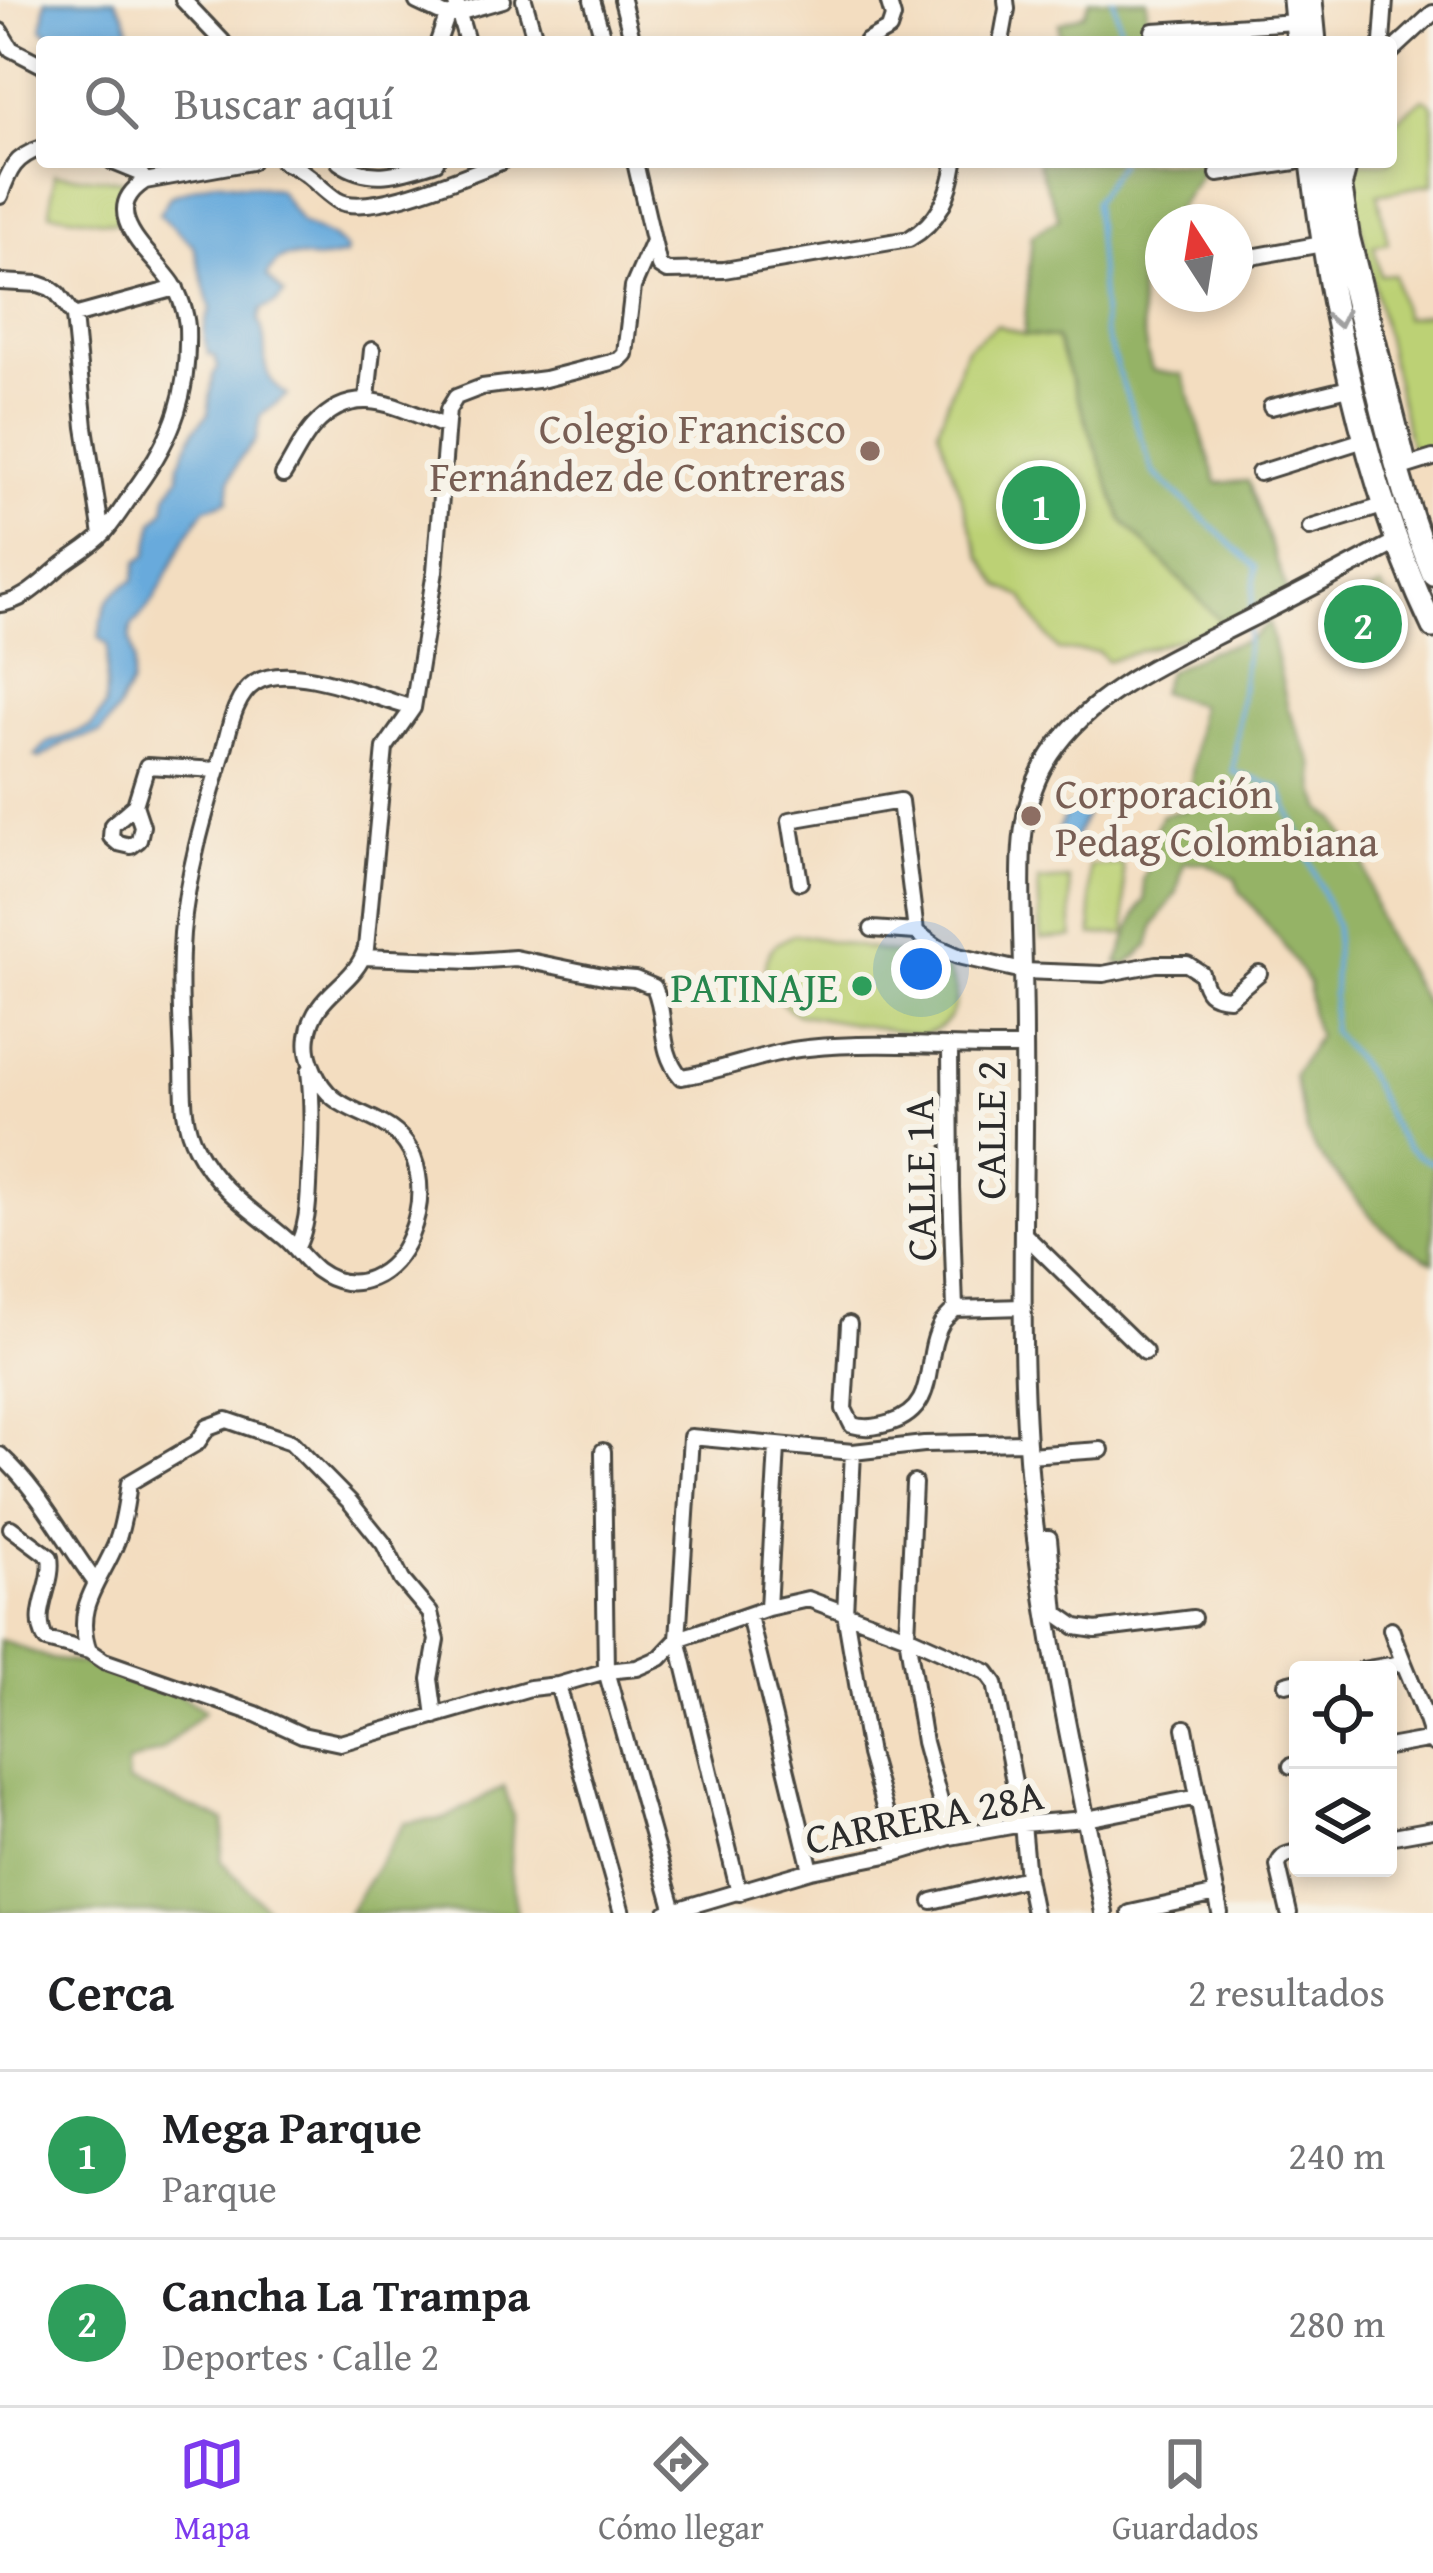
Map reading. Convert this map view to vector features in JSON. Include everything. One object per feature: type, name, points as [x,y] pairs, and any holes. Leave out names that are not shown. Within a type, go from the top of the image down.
[{"type":"main road","points":[[1311,0],[1314,36]]},
{"type":"main road","points":[[1313,168],[1322,244],[1353,387],[1396,542],[1433,627]]},
{"type":"main road","points":[[1329,168],[1349,272],[1416,532],[1433,574]]},
{"type":"street","points":[[183,0],[217,36]]},
{"type":"street","points":[[417,2],[454,10],[503,0]]},
{"type":"street","points":[[524,0],[534,36]]},
{"type":"street","points":[[592,0],[602,36]]},
{"type":"street","points":[[622,0],[631,36]]},
{"type":"street","points":[[877,36],[889,29],[893,17],[889,0]]},
{"type":"street","points":[[1382,36],[1385,0]]},
{"type":"street","points":[[1002,36],[1007,3]]},
{"type":"street","points":[[1397,46],[1433,13]]},
{"type":"street","points":[[1153,31],[1296,21]]},
{"type":"street","points":[[0,31],[11,50],[36,62]]},
{"type":"street","points":[[0,196],[17,158],[36,150]]},
{"type":"street","points":[[0,604],[31,591],[102,535],[157,459],[178,415],[187,375],[187,319],[176,288],[124,219],[126,202],[142,172],[186,168]]},
{"type":"street","points":[[300,168],[340,202],[368,206],[485,168]]},
{"type":"street","points":[[351,168],[389,176],[417,168]]},
{"type":"street","points":[[636,168],[659,266],[667,271],[724,270],[909,239],[933,221],[944,204],[954,168]]},
{"type":"street","points":[[1218,174],[1256,168]]},
{"type":"street","points":[[1348,168],[1344,185],[1352,237],[1402,468],[1433,458]]},
{"type":"street","points":[[296,1249],[306,1230],[314,1129],[307,1053],[312,1018],[321,1001],[357,970],[363,958],[385,748],[412,708],[435,571],[448,410],[456,397],[469,390],[620,361],[625,354],[633,287],[653,241]]},
{"type":"street","points":[[1253,257],[1322,244]]},
{"type":"street","points":[[0,282],[50,287],[74,316],[80,395],[102,535]]},
{"type":"street","points":[[74,316],[176,288]]},
{"type":"street","points":[[367,398],[372,350]]},
{"type":"street","points":[[1271,407],[1353,387]]},
{"type":"street","points":[[283,475],[314,426],[345,403],[367,398],[445,426]]},
{"type":"street","points":[[1259,472],[1367,439]]},
{"type":"street","points":[[1310,527],[1386,505]]},
{"type":"street","name":"CALLE 2","points":[[1103,1913],[1056,1668],[1028,1448],[1020,856],[1026,811],[1048,758],[1066,733],[1115,692],[1396,542]]},
{"type":"street","points":[[307,1053],[324,1091],[386,1125],[416,1163],[422,1194],[410,1237],[391,1268],[362,1283],[340,1281],[318,1271],[222,1184],[196,1149],[184,1117],[182,931],[218,770],[238,704],[247,690],[268,677],[292,675],[412,708]]},
{"type":"street","points":[[135,805],[147,766],[218,770]]},
{"type":"street","points":[[800,882],[790,820],[900,801],[916,932]]},
{"type":"street","points":[[872,929],[916,932],[958,956],[1023,971],[1102,974],[1156,964],[1187,964],[1202,973],[1205,990],[1213,997],[1229,998],[1259,974]]},
{"type":"street","points":[[363,958],[472,962],[515,958],[635,979],[654,987],[669,1063],[681,1077],[808,1048],[1024,1047]]},
{"type":"street","name":"CALLE 1A","points":[[950,1048],[955,1309]]},
{"type":"street","points":[[1025,1234],[1145,1352]]},
{"type":"street","points":[[849,1324],[844,1409],[852,1425],[866,1429],[896,1421],[917,1408],[942,1322],[955,1309],[1023,1307]]},
{"type":"street","points":[[89,1651],[82,1614],[116,1546],[129,1483],[197,1443],[208,1427],[227,1420],[291,1442],[384,1544],[401,1580],[430,1613],[437,1640],[430,1678],[435,1716]]},
{"type":"street","points":[[739,1893],[679,1639],[691,1436],[853,1452],[923,1444],[1101,1450]]},
{"type":"street","points":[[768,1608],[777,1447]]},
{"type":"street","points":[[603,1451],[606,1671],[670,1912]]},
{"type":"street","points":[[853,1452],[845,1613],[869,1754],[897,1853]]},
{"type":"street","points":[[0,1455],[41,1503],[96,1583]]},
{"type":"street","points":[[914,1483],[907,1636],[924,1742],[950,1837]]},
{"type":"street","points":[[11,1528],[50,1557],[52,1569],[39,1629],[46,1640],[89,1651],[104,1661],[256,1714],[302,1736],[340,1742],[530,1688],[637,1668],[660,1658],[679,1639],[808,1599],[907,1636],[992,1677],[1022,1824],[1034,1913]]},
{"type":"street","points":[[1041,1548],[1056,1613],[1076,1627],[1096,1630],[1193,1618]]},
{"type":"street","points":[[749,1616],[811,1870]]},
{"type":"street","points":[[1391,1629],[1432,1741],[1397,1746]]},
{"type":"street","points":[[1397,1664],[1402,1663]]},
{"type":"street","points":[[558,1684],[622,1913]]},
{"type":"street","points":[[1185,1728],[1220,1913]]},
{"type":"street","name":"CARRERA 28A","points":[[670,1912],[811,1870],[950,1837],[1022,1824],[1086,1820],[1198,1797]]},
{"type":"street","points":[[1397,1835],[1433,1829]]},
{"type":"street","points":[[1289,1854],[1280,1858],[1278,1866],[1289,1913]]},
{"type":"street","points":[[932,1900],[1027,1878]]},
{"type":"street","points":[[1130,1913],[1217,1894]]},
{"type":"green space","points":[[1090,0],[1147,0],[1146,36],[1059,36],[1059,23],[1084,14]]},
{"type":"green space","points":[[1424,98],[1433,106],[1433,184],[1378,194],[1388,243],[1374,246],[1380,275],[1394,274],[1404,318],[1433,313],[1433,448],[1412,454],[1350,179],[1355,168],[1397,168],[1397,118]]},
{"type":"green space","points":[[1039,168],[1201,168],[1180,204],[1145,204],[1140,276],[1143,332],[1152,370],[1183,375],[1217,483],[1248,481],[1287,591],[1224,625],[1122,520],[1056,338],[1024,335],[1032,235],[1059,218]]},
{"type":"green space","points":[[54,174],[122,180],[117,223],[50,213]]},
{"type":"green space","points":[[997,325],[1024,335],[1056,338],[1122,520],[1224,625],[1107,661],[1099,652],[1058,650],[1024,598],[1000,586],[981,556],[938,429],[966,348]]},
{"type":"green space","points":[[1381,587],[1403,632],[1346,660],[1324,615]]},
{"type":"green space","points":[[1269,623],[1288,709],[1314,766],[1323,810],[1362,851],[1383,931],[1433,1017],[1433,1262],[1376,1222],[1315,1150],[1294,1075],[1318,1036],[1310,1011],[1309,984],[1235,878],[1205,863],[1184,862],[1177,892],[1154,926],[1149,946],[1126,965],[1117,963],[1145,900],[1143,879],[1156,853],[1154,833],[1162,815],[1186,810],[1199,705],[1160,692],[1167,672],[1207,652],[1249,640]]},
{"type":"green space","points":[[1123,864],[1126,934],[1092,935],[1089,866]]},
{"type":"green space","points":[[1069,879],[1073,937],[1041,939],[1038,881]]},
{"type":"green space","points":[[795,934],[939,962],[954,983],[950,1016],[932,1031],[918,1035],[797,1014],[780,1001],[766,974],[769,953]]},
{"type":"green space","points":[[0,1640],[177,1693],[205,1711],[160,1751],[127,1764],[128,1782],[224,1820],[221,1861],[271,1913],[0,1913]]},
{"type":"green space","points":[[504,1787],[513,1816],[510,1870],[517,1913],[348,1913],[404,1823],[444,1819]]},
{"type":"water","points":[[46,0],[115,0],[131,36],[52,36],[42,29]]},
{"type":"water","points":[[215,181],[278,189],[302,223],[332,237],[346,249],[345,255],[320,260],[285,257],[267,276],[284,294],[261,310],[258,320],[266,368],[287,395],[260,416],[256,440],[230,480],[228,501],[206,508],[154,600],[131,627],[131,684],[117,711],[101,733],[66,742],[40,758],[35,756],[47,743],[91,727],[105,707],[108,645],[99,638],[104,610],[116,591],[134,580],[137,562],[147,555],[154,522],[179,476],[179,464],[195,429],[208,414],[218,368],[205,338],[211,310],[194,246],[159,214],[171,195]]},
{"type":"water","points":[[1069,807],[1086,815],[1072,844],[1055,836]]},
{"type":"waterway","points":[[1113,0],[1122,36]]},
{"type":"waterway","points":[[1116,168],[1094,202],[1104,330],[1153,472],[1256,567],[1251,612]]},
{"type":"waterway","points":[[1249,624],[1233,772],[1280,788],[1336,926],[1332,1031],[1364,1070],[1398,1136],[1433,1163]]},
{"type":"place","name":"Colegio Francisco Fernández de Contreras","points":[[870,451]]},
{"type":"place","name":"Mega Parque","points":[[1041,505]]},
{"type":"place","name":"Cancha La Trampa","points":[[1363,624]]},
{"type":"place","name":"Corporación Pedag Colombiana","points":[[1031,816]]},
{"type":"place","name":"PATINAJE","points":[[862,986]]}]
